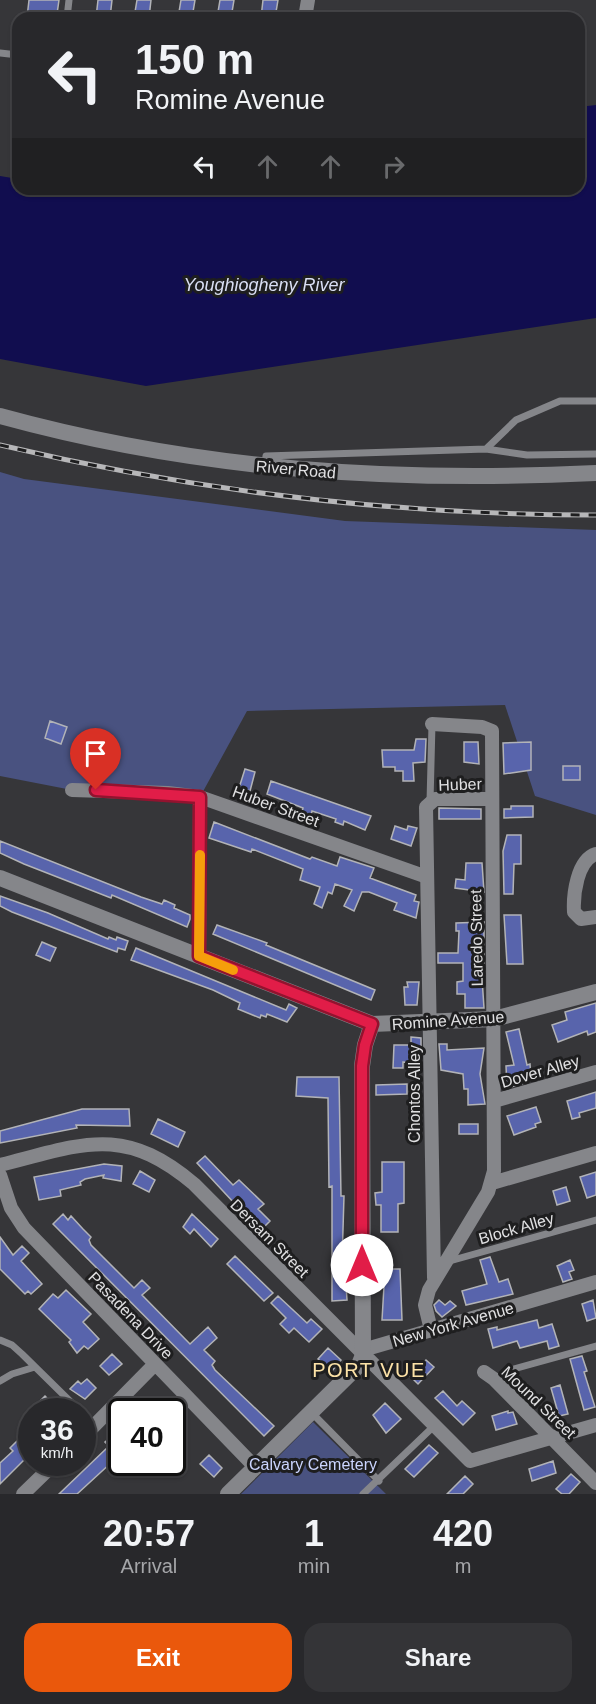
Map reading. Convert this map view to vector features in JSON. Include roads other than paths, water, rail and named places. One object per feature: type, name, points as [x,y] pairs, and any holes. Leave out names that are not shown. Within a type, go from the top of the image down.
[{"type":"street","name":"River Road","points":[[0,416],[78,438],[264,467],[380,475],[524,477],[596,473]]},
{"type":"street","name":"Laredo Street","points":[[431,1330],[425,1305],[434,1278],[492,1183],[494,1101],[492,731],[482,728],[432,724]]},
{"type":"street","name":"Huber Street","points":[[72,789],[200,797],[427,877]]},
{"type":"street","points":[[199,956],[200,797]]},
{"type":"street","name":"Huber","points":[[430,802],[435,799],[492,799]]},
{"type":"street","name":"Chontos Alley","points":[[430,802],[426,807],[434,1278]]},
{"type":"street","points":[[596,854],[583,865],[573,902],[574,912],[581,919],[596,917]]},
{"type":"street","name":"Romine Avenue","points":[[0,878],[372,1024],[494,1019],[596,992]]},
{"type":"street","points":[[228,1494],[359,1365],[363,1353],[362,1066],[365,1045],[372,1024]]},
{"type":"street","name":"Dover Alley","points":[[494,1101],[596,1072]]},
{"type":"street","name":"Dersam Street","points":[[0,1165],[65,1149],[103,1143],[131,1146],[155,1155],[194,1185],[470,1461],[552,1437]]},
{"type":"street","points":[[492,1183],[596,1153]]},
{"type":"street","name":"Pasadena Drive","points":[[0,1176],[11,1208],[24,1228],[255,1467]]},
{"type":"street","name":"New York Avenue","points":[[363,1353],[431,1330],[596,1282]]},
{"type":"street","points":[[96,1425],[155,1364]]},
{"type":"street","name":"Mound Street","points":[[484,1372],[500,1385],[596,1483]]},
{"type":"street","points":[[552,1437],[596,1425]]},
{"type":"street","points":[[22,1494],[41,1476]]},
{"type":"lane","points":[[486,449],[516,420],[560,401],[596,401]]},
{"type":"lane","points":[[264,467],[266,456],[486,449],[527,455],[596,454]]},
{"type":"lane","points":[[430,802],[432,724]]},
{"type":"lane","name":"Block Alley","points":[[444,1262],[596,1220]]},
{"type":"lane","points":[[0,1340],[12,1345],[67,1398]]},
{"type":"lane","points":[[500,1385],[501,1377],[510,1370],[596,1346]]},
{"type":"lane","points":[[0,1381],[12,1374],[35,1367]]},
{"type":"lane","points":[[311,1412],[379,1481]]},
{"type":"lane","points":[[363,1494],[434,1426]]},
{"type":"water","name":"Youghiogheny River","points":[[596,105],[596,318],[146,386],[0,359],[0,176],[12,178],[12,195],[585,195],[585,106]]},
{"type":"railway","points":[[0,445],[147,475],[296,497],[446,511],[596,515]]},
{"type":"district","name":"PORT VUE","points":[[369,1370]]},
{"type":"park label","name":"Calvary Cemetery","points":[[313,1464]]}]
